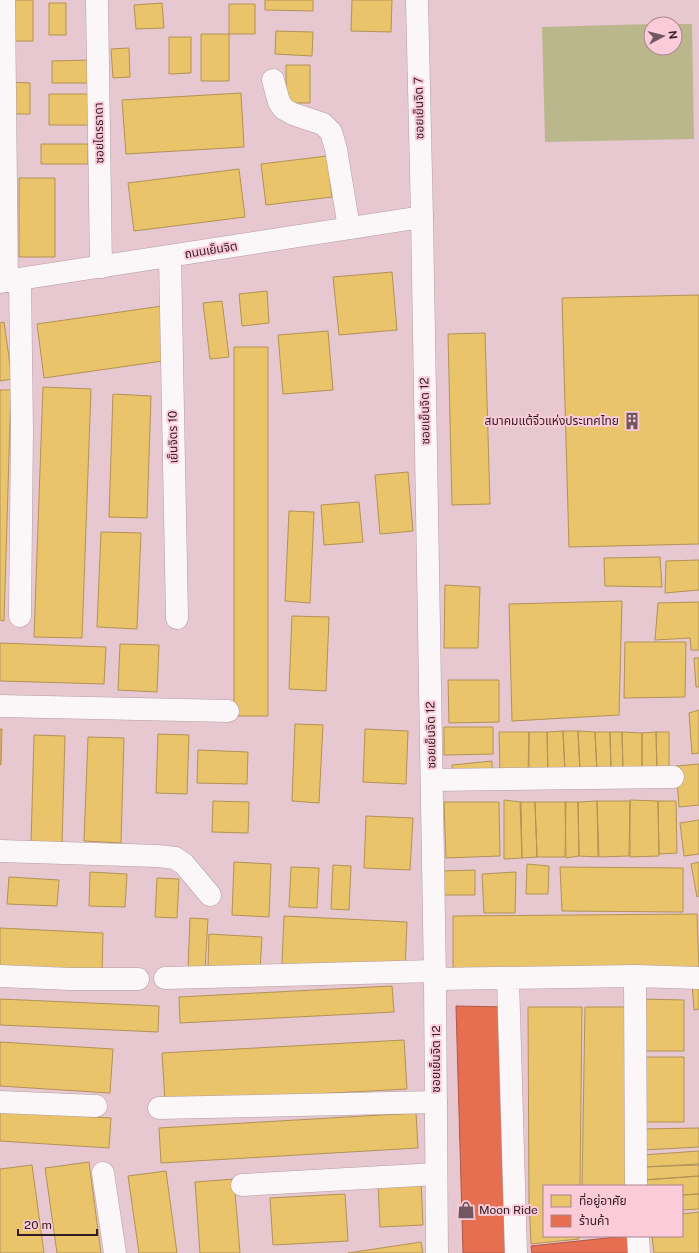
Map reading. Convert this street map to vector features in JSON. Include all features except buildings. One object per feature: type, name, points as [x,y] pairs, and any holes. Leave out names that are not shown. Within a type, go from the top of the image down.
[{"type":"street","points":[[4,0],[9,280],[22,430],[20,616]]},
{"type":"street","name":"ซอยไตรธาดา","points":[[97,0],[100,267]]},
{"type":"street","name":"ซอยเย็นจิต 7","points":[[417,0],[422,217]]},
{"type":"street","points":[[273,80],[279,102],[284,109],[293,114],[322,124],[330,132],[336,148],[349,228]]},
{"type":"street","name":"ถนนเย็นจิต","points":[[9,280],[422,217]]},
{"type":"street","name":"ซอยเย็นจิต 12","points":[[422,217],[435,975],[437,1253]]},
{"type":"street","name":"เย็นจิตร 10","points":[[170,256],[177,618]]},
{"type":"street","points":[[0,706],[228,711]]},
{"type":"street","points":[[432,780],[672,777]]},
{"type":"street","points":[[0,851],[158,856],[175,858],[184,864],[210,895]]},
{"type":"street","points":[[165,978],[435,975],[508,979],[635,976],[698,978]]},
{"type":"street","points":[[0,976],[70,979],[138,979]]},
{"type":"street","points":[[635,976],[636,1185]]},
{"type":"street","points":[[508,979],[516,1253]]},
{"type":"street","points":[[0,1102],[96,1106]]},
{"type":"street","points":[[159,1108],[436,1102]]},
{"type":"street","points":[[103,1173],[115,1253]]},
{"type":"street","points":[[242,1185],[436,1174]]},
{"type":"street","points":[[638,1237],[639,1253]]},
{"type":"shaded area","points":[[643,24],[643,56],[683,56],[683,24],[692,24],[694,139],[545,142],[542,27]]},
{"type":"place","name":"สมาคมแต้จิ๋วแห่งประเทศไทย","points":[[632,421]]},
{"type":"place","name":"Moon Ride","points":[[466,1210]]}]
